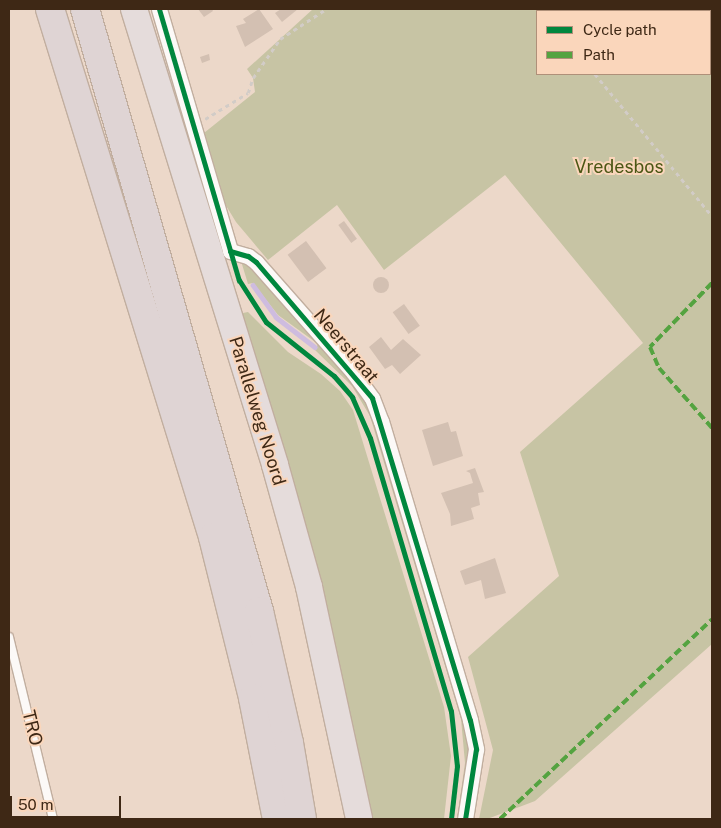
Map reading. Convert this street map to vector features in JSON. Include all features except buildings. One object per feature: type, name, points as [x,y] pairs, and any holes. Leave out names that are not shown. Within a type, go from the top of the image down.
[{"type":"highway","points":[[50,9],[213,537],[253,698],[277,819]]},
{"type":"highway","points":[[85,9],[257,602],[289,743],[302,819]]},
{"type":"highway","name":"Parallelweg Noord","points":[[121,9],[292,580],[324,716],[344,819]]},
{"type":"highway","name":"Parallelweg Noord","points":[[134,9],[275,465],[309,586],[359,819]]},
{"type":"street","name":"Neerstraat","points":[[159,9],[230,251],[248,256],[256,262],[296,307],[353,372],[372,398],[381,421],[470,720],[476,750],[466,819]]},
{"type":"lane","name":"TRO","points":[[9,636],[53,819]]},
{"type":"path","points":[[193,126],[248,93],[253,78],[280,39],[326,9]]},
{"type":"path","points":[[596,75],[712,216]]},
{"type":"green space","name":"Vredesbos","points":[[313,9],[712,9],[712,644],[535,801],[487,819],[479,819],[493,750],[468,657],[559,576],[520,452],[643,343],[505,175],[384,270],[337,205],[268,260],[236,222],[225,204],[204,133],[255,92],[253,78],[247,69]]},
{"type":"green space","points":[[241,261],[250,264],[368,399],[469,741],[461,819],[457,819],[465,763],[461,719],[370,416],[352,386],[315,350],[318,344],[278,315],[253,283],[248,284]]},
{"type":"green space","points":[[248,312],[288,352],[321,374],[340,391],[353,410],[444,707],[451,756],[444,819],[363,819],[238,314]]},
{"type":"waterway","points":[[253,285],[276,317],[315,347]]},
{"type":"marked path","points":[[712,283],[650,347],[659,368],[712,428]]},
{"type":"marked path","points":[[500,819],[712,619]]},
{"type":"cycle path","points":[[159,9],[239,280],[266,322],[334,376],[352,397],[370,438],[451,711],[457,766],[451,819]]},
{"type":"cycle path","points":[[230,251],[248,256],[256,262],[372,398],[470,720],[476,749],[465,819]]}]
